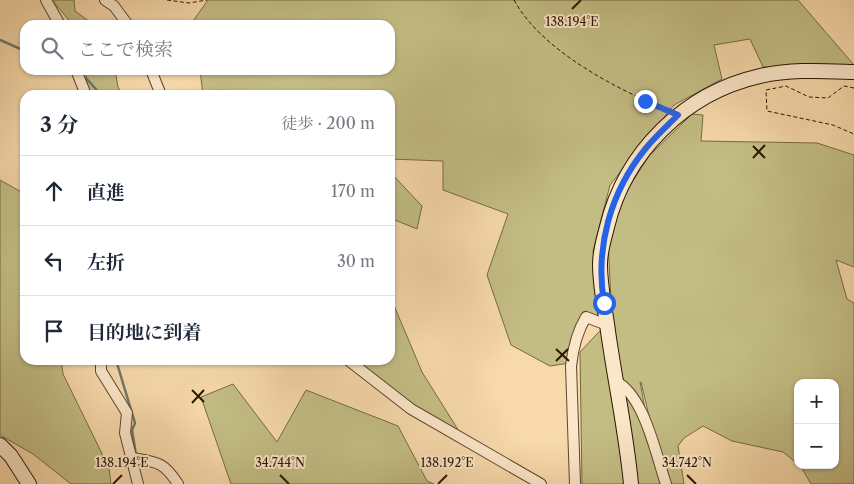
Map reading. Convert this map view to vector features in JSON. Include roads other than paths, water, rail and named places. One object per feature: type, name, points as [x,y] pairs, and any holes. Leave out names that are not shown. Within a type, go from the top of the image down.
[{"type":"street","points":[[46,0],[57,20]]},
{"type":"street","points":[[105,0],[114,6],[124,20]]},
{"type":"street","points":[[631,484],[600,266],[609,218],[630,168],[647,146],[678,115],[718,90],[762,75],[794,71],[854,72]]},
{"type":"street","points":[[78,75],[84,90]]},
{"type":"street","points":[[153,75],[159,90]]},
{"type":"street","points":[[575,484],[571,366],[573,350],[586,317],[607,325]]},
{"type":"street","points":[[101,365],[101,371],[127,413],[125,433],[137,459],[138,484]]},
{"type":"street","points":[[354,365],[411,409],[541,484]]},
{"type":"street","points":[[615,381],[632,394],[649,431],[666,484]]},
{"type":"street","points":[[0,445],[11,456],[29,484]]},
{"type":"street","points":[[137,459],[159,462],[167,468],[178,484]]},
{"type":"waterway","points":[[0,40],[20,49]]},
{"type":"waterway","points":[[86,78],[97,90]]},
{"type":"waterway","points":[[118,365],[135,423],[132,430],[136,455]]}]
